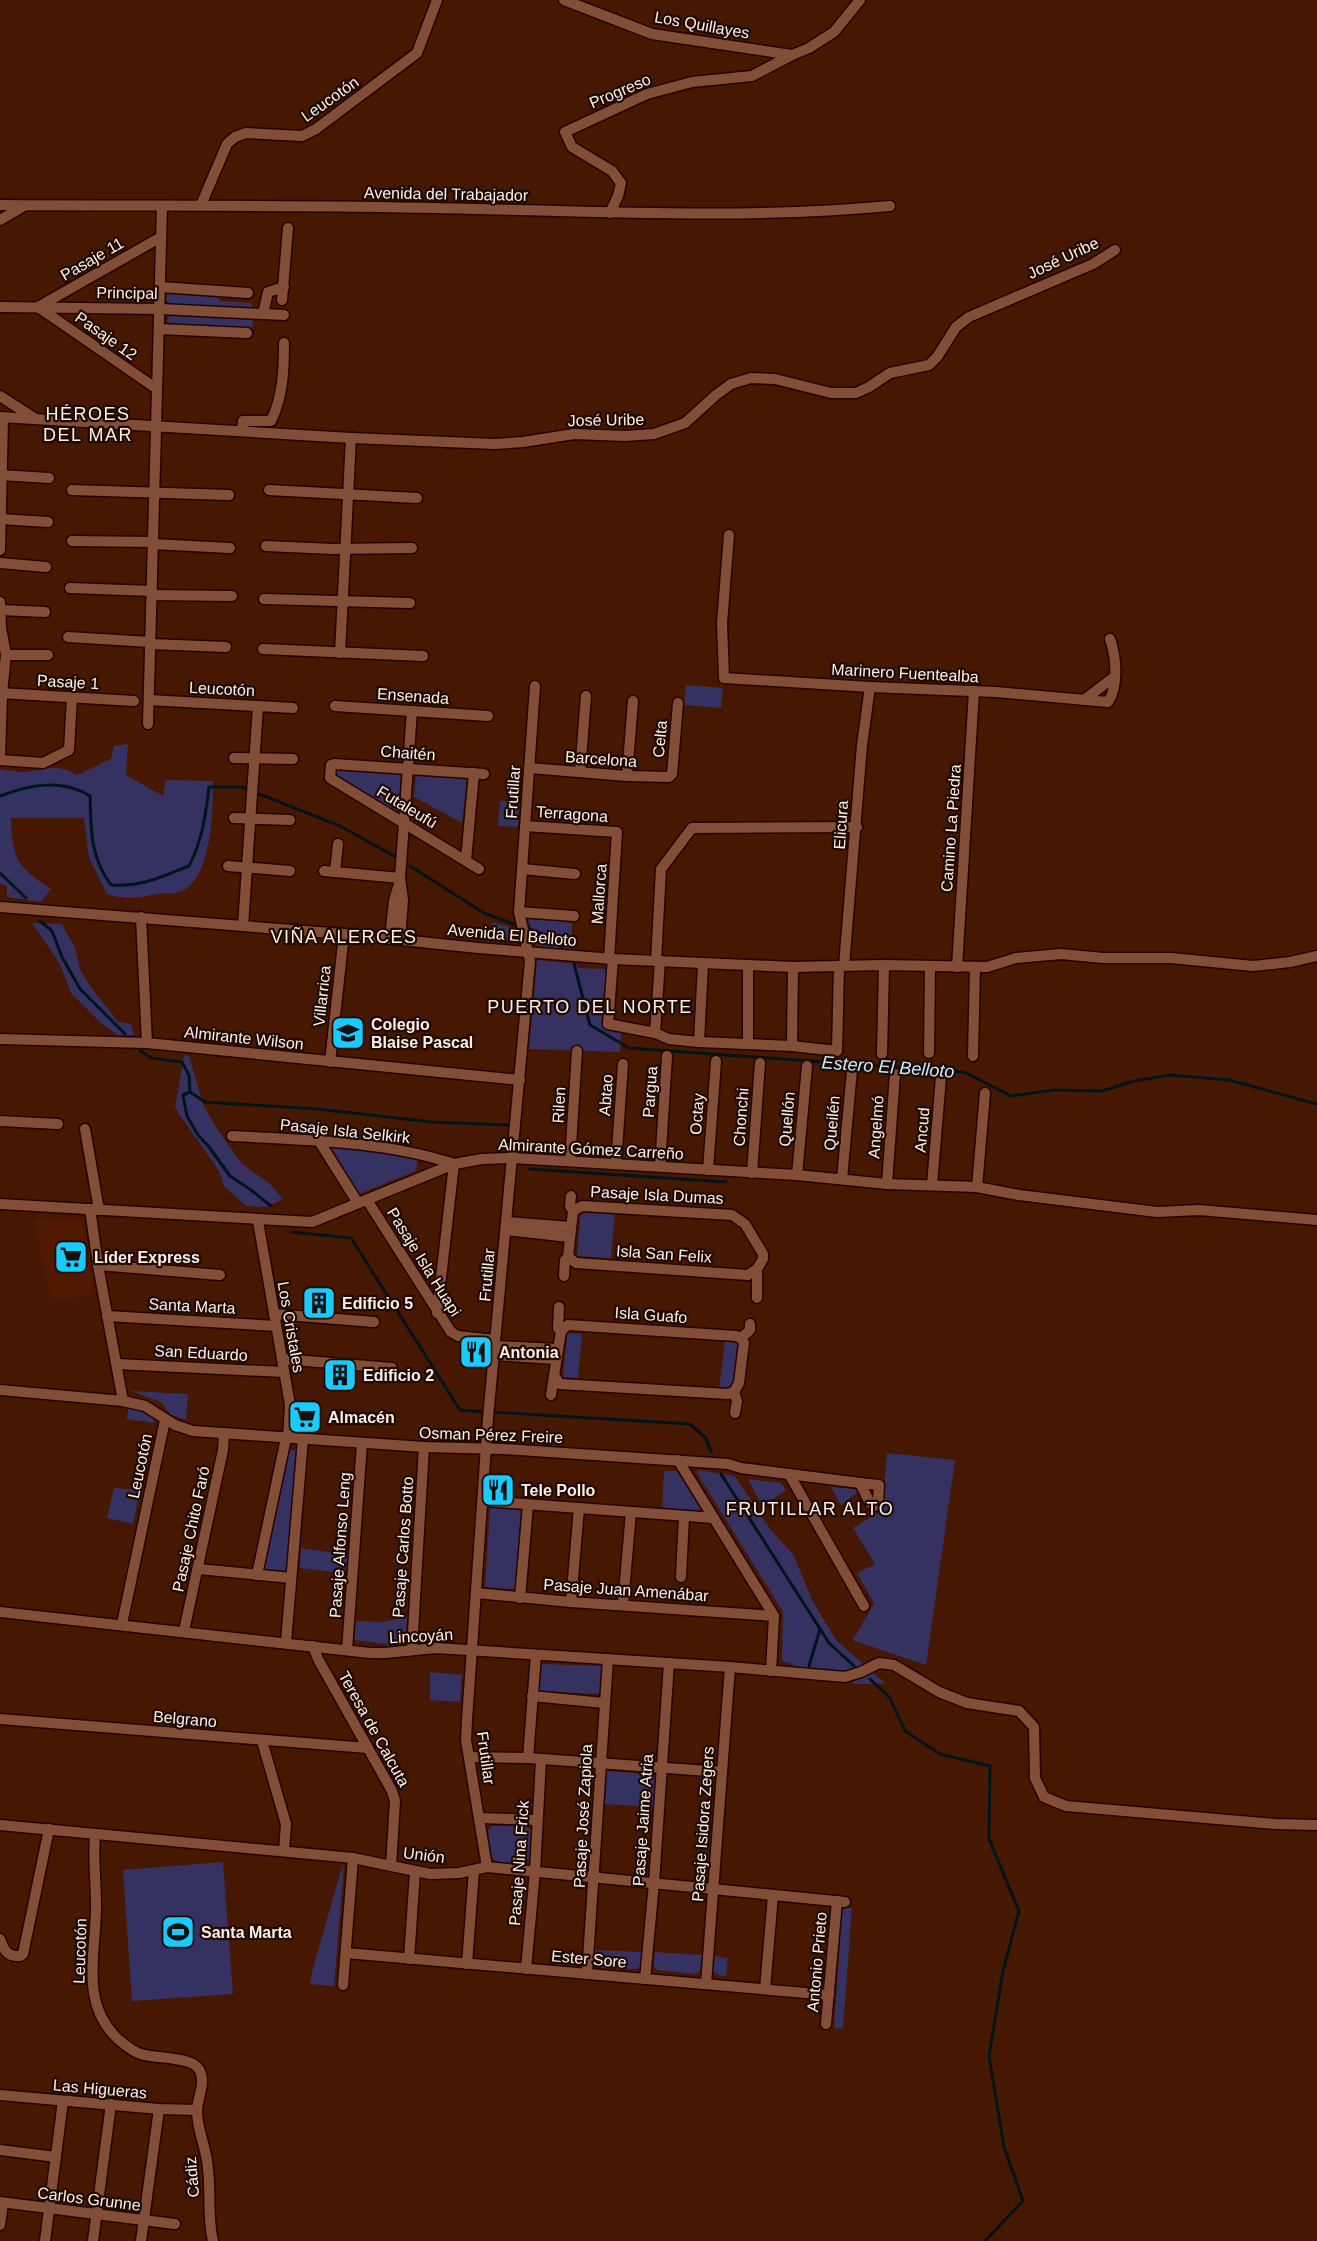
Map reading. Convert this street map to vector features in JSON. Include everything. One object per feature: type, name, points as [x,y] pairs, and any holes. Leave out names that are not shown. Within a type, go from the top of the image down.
[{"type":"street","name":"Leucotón","points":[[201,205],[228,144],[235,137],[246,133],[302,136],[316,129],[417,53],[437,0]]},
{"type":"street","name":"Los Quillayes","points":[[564,0],[652,34],[792,55]]},
{"type":"street","points":[[792,55],[809,48],[834,32],[860,0]]},
{"type":"street","name":"Progreso","points":[[610,213],[621,183],[612,171],[572,147],[565,132],[646,94],[692,82],[752,76],[792,55]]},
{"type":"street","name":"Avenida del Trabajador","points":[[0,205],[201,205],[610,213],[834,211],[890,206]]},
{"type":"street","points":[[0,220],[24,206]]},
{"type":"street","points":[[148,724],[162,206]]},
{"type":"street","points":[[282,300],[288,228]]},
{"type":"street","name":"Pasaje 11","points":[[38,307],[161,237]]},
{"type":"street","name":"José Uribe","points":[[1,418],[495,444],[574,434],[625,436],[654,434],[685,423],[731,384],[751,378],[775,379],[831,393],[856,393],[890,374],[929,365],[937,357],[956,327],[969,317],[1092,264],[1115,250]]},
{"type":"street","name":"Principal","points":[[160,287],[248,292]]},
{"type":"street","points":[[258,314],[268,292],[284,287]]},
{"type":"street","name":"Principal","points":[[0,307],[160,309],[284,315]]},
{"type":"street","name":"Pasaje 12","points":[[38,307],[157,389]]},
{"type":"street","points":[[159,328],[247,333]]},
{"type":"street","points":[[242,430],[243,421],[271,421],[275,414],[284,367],[284,343]]},
{"type":"street","points":[[0,396],[37,420]]},
{"type":"street","points":[[0,550],[1,418]]},
{"type":"street","points":[[340,653],[351,438]]},
{"type":"street","points":[[1,475],[49,478]]},
{"type":"street","points":[[72,490],[229,495]]},
{"type":"street","points":[[269,490],[417,498]]},
{"type":"street","points":[[1,519],[48,522]]},
{"type":"street","name":"Marinero Fuentealba","points":[[729,535],[722,623],[724,678],[974,691],[1108,702],[1112,696],[1116,656],[1110,639]]},
{"type":"street","points":[[72,541],[230,548]]},
{"type":"street","points":[[266,546],[412,548]]},
{"type":"street","points":[[0,563],[46,567]]},
{"type":"street","points":[[70,588],[232,596]]},
{"type":"street","points":[[264,599],[410,603]]},
{"type":"street","points":[[0,602],[1,628],[6,655],[1,693],[0,759],[43,763],[69,750],[72,697]]},
{"type":"street","points":[[0,610],[45,612]]},
{"type":"street","points":[[68,637],[226,647]]},
{"type":"street","points":[[263,649],[423,656]]},
{"type":"street","points":[[6,655],[48,655]]},
{"type":"street","points":[[1084,700],[1114,677]]},
{"type":"street","name":"Frutillar","points":[[487,1867],[466,1740],[488,1418],[531,961],[521,921],[522,869],[535,686]]},
{"type":"street","name":"Elicura","points":[[792,1046],[837,1051],[842,966],[862,745],[870,687]]},
{"type":"street","name":"Camino La Piedra","points":[[957,967],[974,691]]},
{"type":"street","name":"Pasaje 1","points":[[1,693],[134,701]]},
{"type":"street","points":[[580,772],[586,696]]},
{"type":"street","name":"Leucotón","points":[[149,700],[293,708]]},
{"type":"street","points":[[627,776],[633,701]]},
{"type":"street","name":"Celta","points":[[670,777],[678,703]]},
{"type":"street","points":[[243,926],[258,706]]},
{"type":"street","name":"Ensenada","points":[[335,706],[488,716]]},
{"type":"street","points":[[395,939],[393,901],[400,878],[412,711]]},
{"type":"street","points":[[234,758],[292,759]]},
{"type":"street","name":"Chaitén","points":[[331,765],[408,767],[479,774],[466,860]]},
{"type":"street","name":"Futaleufú","points":[[331,765],[330,778],[479,869]]},
{"type":"street","name":"Barcelona","points":[[530,768],[670,777]]},
{"type":"street","points":[[234,818],[290,820]]},
{"type":"street","name":"Terragona","points":[[525,826],[617,832]]},
{"type":"street","points":[[793,967],[792,1046],[699,1042],[669,1039],[655,1033],[661,869],[692,828],[856,827]]},
{"type":"street","name":"Mallorca","points":[[617,832],[608,1024],[655,1033]]},
{"type":"street","points":[[338,844],[329,872],[400,878]]},
{"type":"street","points":[[228,866],[290,871]]},
{"type":"street","points":[[522,869],[575,874]]},
{"type":"street","name":"Avenida El Belloto","points":[[0,907],[344,934],[611,959],[748,966],[987,967],[1016,958],[1060,954],[1103,958],[1171,958],[1253,966],[1317,956]]},
{"type":"street","points":[[521,921],[574,916]]},
{"type":"street","points":[[141,917],[147,1043]]},
{"type":"street","name":"Villarrica","points":[[330,1062],[344,934]]},
{"type":"street","points":[[699,1042],[703,964]]},
{"type":"street","points":[[882,1054],[884,965]]},
{"type":"street","points":[[748,966],[748,1044]]},
{"type":"street","points":[[929,1053],[930,966]]},
{"type":"street","points":[[974,1056],[975,967]]},
{"type":"street","name":"Almirante Wilson","points":[[0,1040],[147,1043],[520,1080]]},
{"type":"street","name":"Rilen","points":[[570,1161],[577,1051]]},
{"type":"street","name":"Pargua","points":[[660,1166],[667,1056]]},
{"type":"street","name":"Octay","points":[[708,1170],[716,1061]]},
{"type":"street","name":"Chonchi","points":[[752,1173],[760,1063]]},
{"type":"street","name":"Abtao","points":[[616,1164],[623,1064]]},
{"type":"street","name":"Quellón","points":[[797,1175],[807,1066]]},
{"type":"street","name":"Queilén","points":[[842,1179],[852,1070]]},
{"type":"street","name":"Angelmó","points":[[886,1184],[895,1074]]},
{"type":"street","name":"Ancud","points":[[932,1185],[941,1077]]},
{"type":"street","points":[[977,1187],[985,1094]]},
{"type":"street","points":[[0,1121],[58,1124]]},
{"type":"street","points":[[85,1129],[95,1210],[98,1265],[123,1401]]},
{"type":"street","name":"Pasaje Isla Selkirk","points":[[232,1136],[319,1141],[422,1153],[454,1164]]},
{"type":"street","name":"Pasaje Isla Huapi","points":[[319,1141],[445,1326],[458,1336],[495,1347],[556,1354]]},
{"type":"street","name":"Almirante Gómez Carreño","points":[[0,1204],[258,1221],[312,1222],[454,1164],[482,1159],[513,1158],[797,1175],[886,1184],[977,1187],[1020,1195],[1157,1212],[1199,1210],[1317,1220]]},
{"type":"street","points":[[437,1313],[454,1164]]},
{"type":"street","points":[[564,1276],[573,1211],[570,1206],[571,1196]]},
{"type":"street","name":"Pasaje Isla Dumas","points":[[573,1211],[582,1206],[732,1215],[740,1218],[745,1224],[762,1254],[763,1260],[757,1269]]},
{"type":"street","name":"Los Cristales","points":[[257,1575],[287,1438],[290,1405],[258,1221]]},
{"type":"street","points":[[506,1226],[570,1232]]},
{"type":"street","name":"Isla San Felix","points":[[568,1257],[576,1263],[748,1275],[757,1269]]},
{"type":"street","points":[[98,1265],[220,1275]]},
{"type":"street","points":[[757,1269],[757,1298]]},
{"type":"street","points":[[551,1395],[561,1331],[558,1328],[559,1306]]},
{"type":"street","points":[[274,1314],[374,1322]]},
{"type":"street","name":"Santa Marta","points":[[107,1316],[276,1326]]},
{"type":"street","points":[[555,1377],[560,1384],[728,1394],[734,1392],[740,1383],[744,1343],[741,1338],[750,1330],[750,1324]]},
{"type":"street","name":"Isla Guafo","points":[[561,1331],[568,1325],[741,1338]]},
{"type":"street","points":[[282,1359],[392,1368]]},
{"type":"street","name":"San Eduardo","points":[[117,1364],[284,1372]]},
{"type":"street","name":"Osman Pérez Freire","points":[[0,1390],[123,1401],[145,1406],[183,1429],[424,1447],[503,1449],[728,1464],[741,1468],[879,1485],[878,1503],[872,1506],[861,1483]]},
{"type":"street","points":[[734,1392],[737,1401],[735,1413]]},
{"type":"street","name":"Leucotón","points":[[122,1624],[165,1420]]},
{"type":"street","name":"Pasaje Chito Faró","points":[[184,1631],[199,1569],[223,1450],[224,1433]]},
{"type":"street","points":[[286,1642],[303,1439]]},
{"type":"street","name":"Pasaje Alfonso Leng","points":[[347,1650],[362,1443]]},
{"type":"street","name":"Pasaje Carlos Botto","points":[[412,1649],[424,1447]]},
{"type":"street","points":[[678,1460],[774,1616],[771,1671]]},
{"type":"street","points":[[789,1474],[864,1606]]},
{"type":"street","points":[[483,1501],[714,1518]]},
{"type":"street","points":[[520,1598],[528,1505]]},
{"type":"street","points":[[571,1602],[579,1508]]},
{"type":"street","points":[[623,1604],[631,1512]]},
{"type":"street","points":[[681,1577],[684,1516]]},
{"type":"street","points":[[199,1569],[291,1578]]},
{"type":"street","name":"Pasaje Juan Amenábar","points":[[477,1593],[774,1616]]},
{"type":"street","name":"Lincoyán","points":[[0,1612],[384,1653],[412,1649],[471,1650],[845,1677],[879,1663],[894,1665],[939,1692],[967,1703],[1019,1711],[1034,1727],[1035,1778],[1044,1797],[1066,1806],[1275,1824],[1317,1825]]},
{"type":"street","name":"Teresa de Calcuta","points":[[313,1646],[396,1801],[391,1866]]},
{"type":"street","points":[[528,1758],[536,1654]]},
{"type":"street","name":"Pasaje José Zapiola","points":[[587,1974],[608,1659]]},
{"type":"street","name":"Pasaje Jaime Atria","points":[[645,1979],[669,1663]]},
{"type":"street","name":"Pasaje Isidora Zegers","points":[[706,1984],[730,1667]]},
{"type":"street","points":[[532,1696],[604,1703]]},
{"type":"street","name":"Belgrano","points":[[0,1719],[368,1748]]},
{"type":"street","points":[[262,1741],[286,1824],[284,1851]]},
{"type":"street","points":[[469,1757],[528,1758],[722,1773]]},
{"type":"street","name":"Pasaje Nina Frick","points":[[526,1969],[535,1871],[541,1760]]},
{"type":"street","points":[[480,1818],[537,1820]]},
{"type":"street","name":"Unión","points":[[0,1825],[353,1858],[415,1872],[445,1874],[487,1867],[841,1902]]},
{"type":"street","points":[[0,1939],[4,1951],[9,1955],[15,1957],[23,1954],[49,1829]]},
{"type":"street","name":"Leucotón","points":[[95,1834],[96,1909],[92,1983],[102,2021],[123,2044],[140,2054],[187,2061],[198,2066],[203,2080],[197,2110]]},
{"type":"street","points":[[343,1985],[353,1858]]},
{"type":"street","points":[[467,1964],[474,1870]]},
{"type":"street","points":[[409,1959],[415,1872]]},
{"type":"street","points":[[765,1989],[774,1895]]},
{"type":"street","name":"Antonio Prieto","points":[[826,2024],[841,1902]]},
{"type":"street","name":"Ester Sore","points":[[346,1953],[829,1995]]},
{"type":"street","name":"Las Higueras","points":[[0,2095],[159,2109],[197,2110]]},
{"type":"street","points":[[45,2241],[63,2101]]},
{"type":"street","points":[[93,2241],[111,2104]]},
{"type":"street","points":[[141,2241],[159,2109]]},
{"type":"street","name":"Cádiz","points":[[197,2110],[208,2167],[209,2223],[213,2241]]},
{"type":"street","points":[[0,2150],[56,2157]]},
{"type":"street","points":[[0,2225],[1,2203]]},
{"type":"street","name":"Carlos Grunne","points":[[1,2203],[175,2224]]},
{"type":"shaded area","points":[[168,293],[219,296],[219,301],[252,303],[252,309],[171,304],[166,300]]},
{"type":"shaded area","points":[[169,315],[253,320],[252,330],[170,326],[167,324]]},
{"type":"shaded area","points":[[686,685],[723,688],[721,708],[684,705]]},
{"type":"shaded area","points":[[128,744],[126,775],[163,796],[166,780],[213,781],[209,840],[200,871],[193,882],[181,892],[174,893],[132,898],[107,894],[89,858],[84,818],[11,818],[13,843],[19,860],[31,874],[51,889],[41,902],[7,897],[7,886],[0,884],[0,769],[25,772],[56,768],[77,775],[111,759],[114,746]]},
{"type":"shaded area","points":[[337,768],[401,773],[398,812],[335,775],[334,770]]},
{"type":"shaded area","points":[[416,774],[467,779],[462,823],[414,797]]},
{"type":"shaded area","points":[[500,801],[520,802],[518,827],[498,826]]},
{"type":"shaded area","points":[[527,917],[572,923],[569,950],[537,946]]},
{"type":"shaded area","points":[[492,922],[516,929],[517,933],[508,941],[490,939]]},
{"type":"shaded area","points":[[32,923],[62,924],[75,948],[80,969],[90,986],[118,1022],[131,1024],[134,1035],[118,1035],[101,1023],[71,993],[60,964]]},
{"type":"shaded area","points":[[537,960],[577,964],[578,968],[605,969],[607,972],[604,1028],[621,1030],[620,1052],[529,1049]]},
{"type":"shaded area","points":[[184,1055],[189,1056],[203,1104],[217,1129],[242,1164],[270,1184],[283,1199],[267,1207],[246,1206],[224,1186],[219,1171],[175,1108]]},
{"type":"shaded area","points":[[331,1147],[418,1158],[416,1171],[359,1194]]},
{"type":"shaded area","points":[[581,1210],[615,1211],[611,1258],[577,1256]]},
{"type":"shaded area","points":[[34,1218],[81,1221],[94,1297],[51,1299]]},
{"type":"shaded area","points":[[569,1333],[582,1334],[578,1378],[563,1377]]},
{"type":"shaded area","points":[[725,1340],[736,1341],[739,1344],[733,1388],[719,1390]]},
{"type":"shaded area","points":[[131,1391],[188,1394],[186,1420],[170,1414],[161,1402]]},
{"type":"shaded area","points":[[128,1408],[142,1411],[154,1419],[154,1423],[127,1419]]},
{"type":"shaded area","points":[[297,1449],[288,1571],[263,1569],[288,1451]]},
{"type":"shaded area","points":[[887,1453],[955,1460],[926,1665],[852,1640],[874,1603],[857,1573],[875,1564],[853,1528],[882,1510]]},
{"type":"shaded area","points":[[698,1470],[735,1476],[770,1529],[793,1554],[813,1602],[837,1641],[886,1684],[853,1684],[843,1671],[798,1670],[792,1664],[782,1661],[783,1612],[697,1473]]},
{"type":"shaded area","points":[[664,1471],[678,1471],[701,1510],[662,1508]]},
{"type":"shaded area","points":[[748,1479],[781,1483],[786,1490],[762,1506]]},
{"type":"shaded area","points":[[831,1487],[855,1489],[857,1493],[841,1505]]},
{"type":"shaded area","points":[[114,1488],[140,1490],[133,1524],[107,1518]]},
{"type":"shaded area","points":[[490,1506],[521,1508],[515,1589],[485,1587]]},
{"type":"shaded area","points":[[301,1548],[349,1555],[347,1574],[300,1568]]},
{"type":"shaded area","points":[[407,1617],[406,1640],[385,1644],[354,1640],[356,1621],[382,1622]]},
{"type":"shaded area","points":[[541,1664],[602,1666],[600,1694],[539,1691]]},
{"type":"shaded area","points":[[430,1672],[462,1675],[460,1702],[430,1700]]},
{"type":"shaded area","points":[[607,1771],[656,1775],[654,1807],[605,1804]]},
{"type":"shaded area","points":[[492,1826],[526,1826],[532,1832],[531,1857],[523,1864],[498,1863],[491,1856],[488,1830]]},
{"type":"shaded area","name":"Santa Marta","points":[[223,1862],[233,1994],[132,2001],[123,1870]]},
{"type":"shaded area","points":[[344,1865],[334,1986],[310,1984],[313,1968]]},
{"type":"shaded area","points":[[845,1908],[852,1908],[843,2029],[834,2028],[842,1911]]},
{"type":"shaded area","points":[[594,1950],[643,1952],[641,1966],[636,1969],[599,1968],[594,1962]]},
{"type":"shaded area","points":[[655,1952],[702,1955],[700,1971],[695,1974],[657,1970],[654,1967]]},
{"type":"shaded area","points":[[715,1956],[728,1958],[726,1976],[718,1975],[713,1971]]},
{"type":"waterway","name":"Estero El Belloto","points":[[0,796],[45,785],[68,787],[90,796],[95,853],[111,885],[142,883],[189,866],[200,837],[209,787],[242,787],[340,826],[394,856]]},
{"type":"waterway","name":"Estero El Belloto","points":[[410,866],[484,913],[519,926]]},
{"type":"waterway","points":[[0,873],[26,898]]},
{"type":"waterway","points":[[40,921],[52,931],[62,957],[80,989],[125,1034]]},
{"type":"waterway","name":"Estero El Belloto","points":[[525,927],[554,939],[562,948]]},
{"type":"waterway","name":"Estero El Belloto","points":[[574,964],[590,1025],[629,1048],[964,1072],[1011,1096],[1054,1090],[1102,1091],[1134,1081],[1170,1075],[1229,1080],[1317,1104]]},
{"type":"waterway","points":[[140,1051],[152,1058],[182,1062],[189,1075],[190,1092],[183,1095],[187,1116],[198,1135],[230,1176],[271,1206]]},
{"type":"waterway","points":[[190,1092],[205,1102],[318,1109],[431,1122],[508,1125]]},
{"type":"waterway","points":[[530,1169],[726,1182]]},
{"type":"waterway","points":[[292,1232],[351,1238],[460,1410],[485,1412]]},
{"type":"waterway","points":[[491,1412],[690,1424],[706,1438],[711,1452]]},
{"type":"waterway","points":[[721,1474],[829,1643],[854,1666]]},
{"type":"waterway","points":[[809,1666],[820,1629]]},
{"type":"waterway","points":[[870,1679],[890,1698],[905,1731],[940,1754],[990,1766],[989,1839],[1019,1911],[1003,1971],[989,2056],[1004,2147],[1023,2201],[985,2241]]},
{"type":"place","name":"Colegio Blaise Pascal","points":[[348,1033]]},
{"type":"place","name":"Líder Express","points":[[71,1257]]},
{"type":"place","name":"Edificio 5","points":[[319,1303]]},
{"type":"place","name":"Antonia","points":[[476,1352]]},
{"type":"place","name":"Edificio 2","points":[[340,1375]]},
{"type":"place","name":"Almacén","points":[[305,1417]]},
{"type":"place","name":"Tele Pollo","points":[[498,1490]]},
{"type":"place","name":"Santa Marta","points":[[178,1932]]},
{"type":"district","name":"HÉROES DEL MAR","points":[[88,424]]},
{"type":"district","name":"VIÑA ALERCES","points":[[344,937]]},
{"type":"district","name":"PUERTO DEL NORTE","points":[[590,1007]]},
{"type":"district","name":"FRUTILLAR ALTO","points":[[810,1509]]}]
